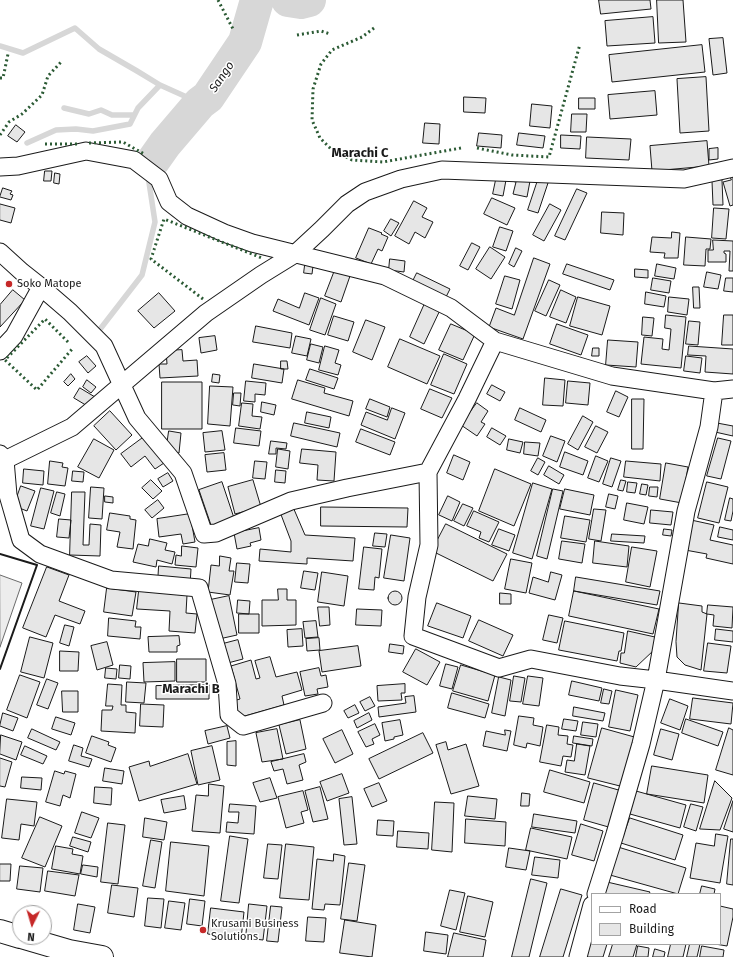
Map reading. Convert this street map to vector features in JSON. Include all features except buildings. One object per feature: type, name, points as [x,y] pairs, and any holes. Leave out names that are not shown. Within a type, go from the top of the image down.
[{"type":"highway","points":[[0,931],[12,934]]},
{"type":"highway","points":[[48,945],[69,951],[102,957]]},
{"type":"street","points":[[0,167],[18,166],[86,150],[134,160],[159,179],[169,202],[187,216],[224,233],[245,240],[385,276],[451,308],[495,341],[612,376],[714,391],[733,388]]},
{"type":"street","points":[[323,703],[242,726],[229,715],[227,684],[199,588],[111,580],[40,554],[21,540],[8,495],[2,457],[72,427],[206,313],[261,275],[295,254],[347,204],[365,192],[401,179],[442,170],[684,179],[733,168]]},
{"type":"street","points":[[0,252],[70,312],[104,346],[137,418],[183,473],[204,534],[216,533],[291,501],[428,472]]},
{"type":"street","points":[[0,351],[14,336],[41,286]]},
{"type":"street","points":[[495,341],[467,399],[428,472],[429,545],[416,597],[412,636],[499,668],[531,659],[620,676],[733,691]]},
{"type":"street","points":[[596,893],[641,744],[656,680],[686,511],[709,427],[714,391]]},
{"type":"street","points":[[578,957],[591,909]]},
{"type":"shaded area","points":[[0,575],[22,583],[0,647]]},
{"type":"waterway","name":"Sango","points":[[153,161],[165,144],[200,103],[208,97],[245,42],[257,0]]},
{"type":"waterway","name":"Sango","points":[[288,0],[301,2],[309,0]]},
{"type":"waterway","points":[[0,46],[23,53],[75,28],[99,49],[160,85]]},
{"type":"waterway","points":[[27,143],[56,130],[76,129],[93,131],[130,124],[138,108],[160,85],[200,103]]},
{"type":"waterway","points":[[64,108],[89,114],[101,110],[112,115],[134,115]]},
{"type":"waterway","name":"Sango","points":[[101,328],[142,275],[155,222],[148,176]]},
{"type":"hedge","points":[[218,0],[233,29]]},
{"type":"hedge","points":[[374,28],[362,37],[332,50],[321,64],[313,89],[312,120],[320,138],[331,149],[352,160],[383,162],[461,148]]},
{"type":"hedge","points":[[297,35],[321,31],[330,34]]},
{"type":"hedge","points":[[477,148],[512,155],[549,157],[580,44]]},
{"type":"hedge","points":[[0,78],[3,78],[8,54]]},
{"type":"hedge","points":[[0,135],[9,122],[22,114],[42,95],[48,76],[62,61]]},
{"type":"hedge","points":[[89,143],[123,142],[144,154]]},
{"type":"hedge","points":[[45,144],[79,144]]},
{"type":"hedge","points":[[203,299],[151,259],[164,219],[262,258]]},
{"type":"hedge","points":[[68,342],[45,319],[5,360],[37,390],[73,348]]},
{"type":"wall","points":[[0,554],[37,565],[0,669]]},
{"type":"place","name":"Soko Matope","points":[[9,284]]},
{"type":"place","name":"Krusami Business Solutions","points":[[203,930]]},
{"type":"district","name":"Marachi C","points":[[360,153]]},
{"type":"district","name":"Marachi B","points":[[191,689]]}]
